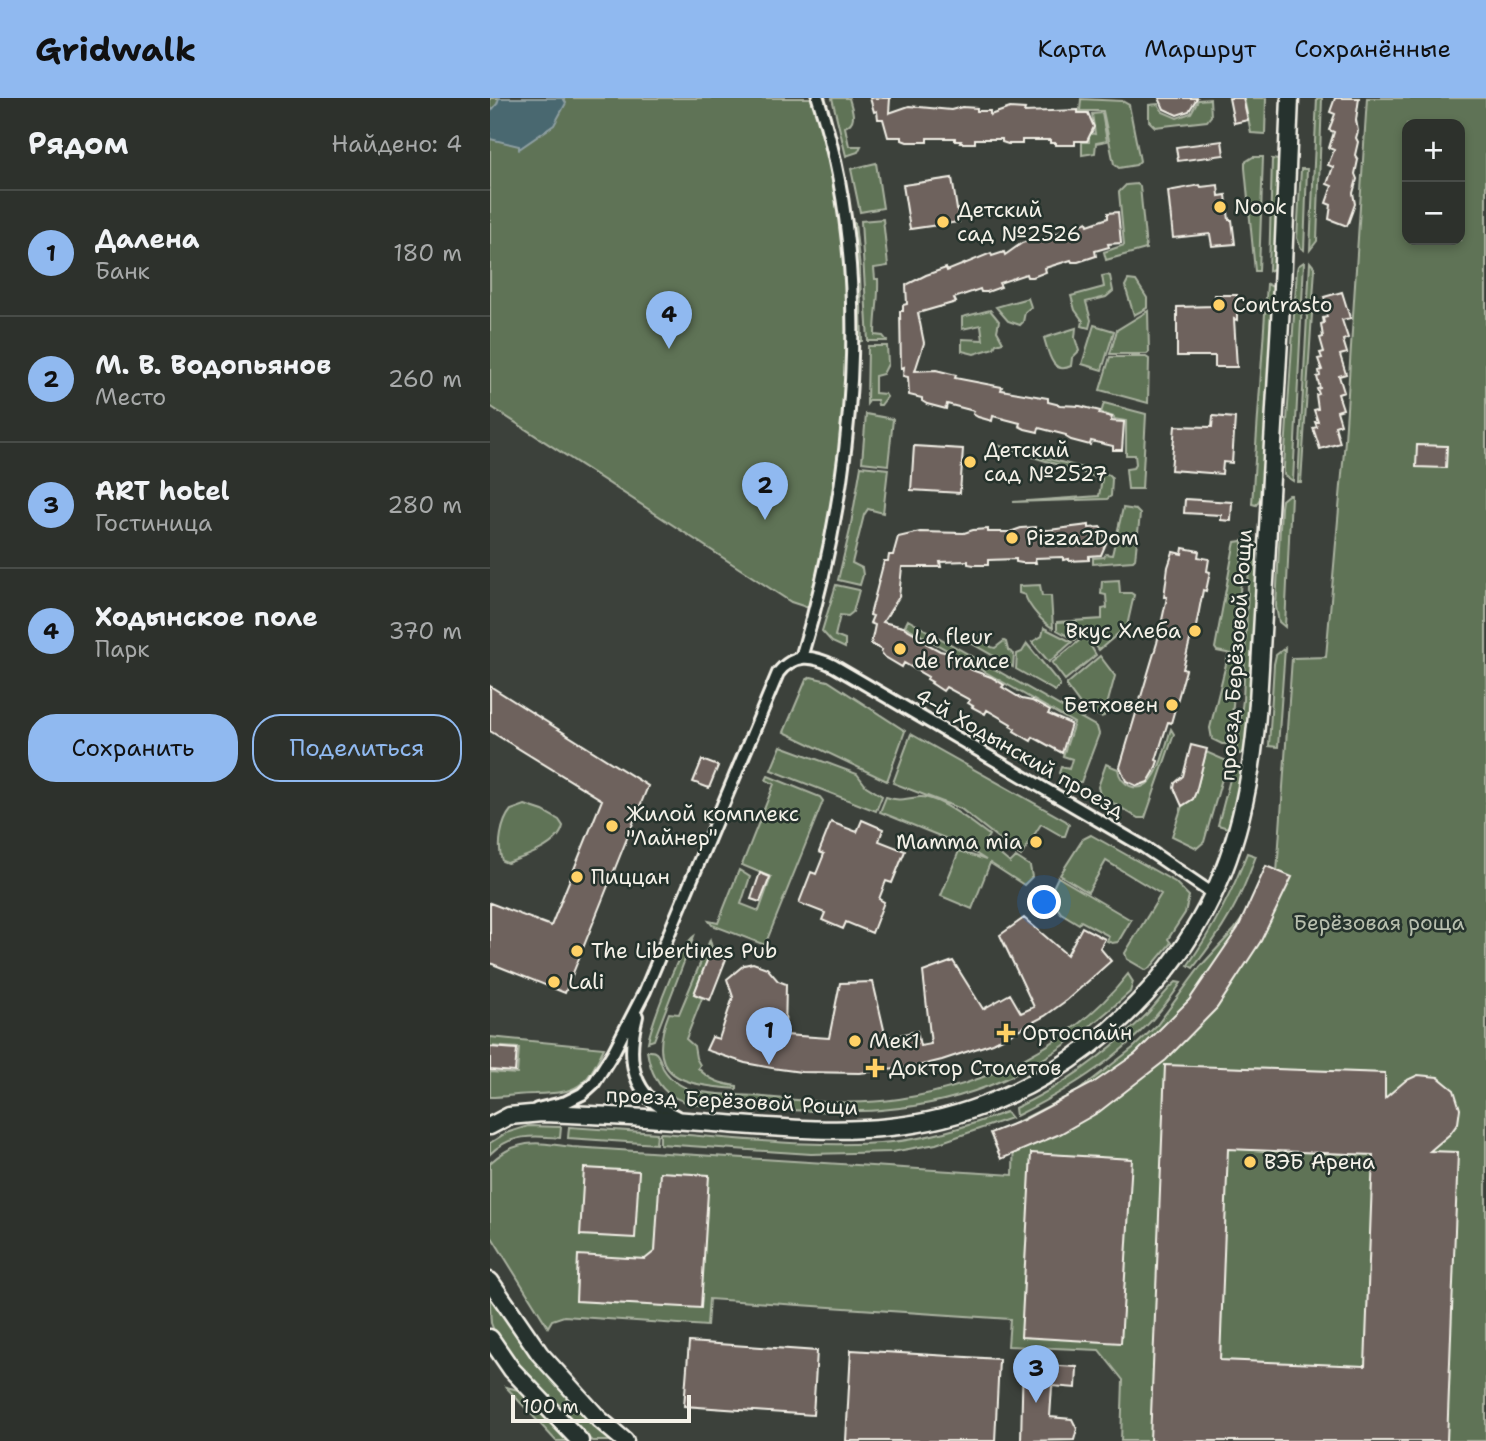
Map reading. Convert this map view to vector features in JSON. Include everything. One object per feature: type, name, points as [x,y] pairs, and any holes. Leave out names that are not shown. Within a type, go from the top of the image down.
[{"type":"street","points":[[524,1113],[566,1102],[582,1094],[594,1083],[614,1051],[642,996],[778,673],[785,663],[801,658],[841,495],[851,384],[852,340],[847,247],[836,171],[818,98]]},
{"type":"street","name":"проезд Берёзовой Рощи","points":[[490,1126],[509,1116],[524,1113],[813,1130],[891,1127],[930,1122],[1003,1097],[1061,1067],[1113,1027],[1176,956],[1213,894],[1240,822],[1255,739],[1282,287],[1290,98]]},
{"type":"street","name":"4-й Ходынский проезд","points":[[801,658],[814,658],[841,670],[1144,848],[1213,894]]},
{"type":"street","points":[[642,996],[633,1032],[631,1055],[634,1074],[651,1101],[662,1110],[689,1121]]},
{"type":"street","points":[[490,1280],[540,1354],[599,1419],[625,1441]]},
{"type":"street","points":[[490,1338],[512,1370],[580,1441]]},
{"type":"green space","points":[[490,98],[815,98],[839,218],[845,267],[847,365],[844,414],[831,512],[809,608],[791,602],[490,406]]},
{"type":"green space","points":[[832,98],[849,98],[853,118],[845,127],[849,146],[861,146],[858,152],[846,156]]},
{"type":"green space","points":[[1244,98],[1266,98],[1265,134],[1251,133]]},
{"type":"green space","points":[[1317,98],[1322,98],[1317,241],[1310,250]]},
{"type":"green space","name":"ВЭБ Арена","points":[[1367,98],[1486,98],[1486,1441],[1121,1441],[1123,1380],[1099,1350],[1008,1346],[1010,1319],[709,1299],[707,1326],[564,1316],[552,1320],[548,1327],[490,1234],[490,1163],[509,1149],[538,1143],[1013,1175],[1014,1129],[1011,1125],[1078,1091],[1133,1048],[1157,1025],[1200,967],[1250,908],[1276,887],[1292,658],[1326,657],[1345,440]]},
{"type":"green space","points":[[1081,99],[1122,101],[1129,105],[1140,161],[1136,165],[1119,168],[1114,164],[1103,111],[1080,111]]},
{"type":"green space","points":[[1210,99],[1211,116],[1207,121],[1155,127],[1149,121],[1149,105],[1158,104],[1163,112],[1177,118],[1191,113],[1198,100]]},
{"type":"green space","points":[[1102,113],[1107,141],[1096,143],[1095,153],[1082,155],[1082,142],[1089,142],[1089,133],[1095,134],[1092,114]]},
{"type":"green space","points":[[1253,157],[1263,157],[1259,271],[1255,271],[1245,168],[1245,162]]},
{"type":"green space","points":[[1272,159],[1281,163],[1277,267],[1269,271]]},
{"type":"green space","points":[[876,163],[883,208],[860,212],[851,169]]},
{"type":"green space","points":[[1301,169],[1307,169],[1304,250],[1297,238]]},
{"type":"green space","points":[[1126,185],[1140,186],[1146,249],[1106,260],[1104,252],[1124,245],[1119,192]]},
{"type":"green space","points":[[883,219],[888,266],[874,268],[875,279],[878,279],[875,335],[883,336],[887,341],[868,341],[861,221]]},
{"type":"green space","points":[[855,223],[860,269],[862,341],[857,342],[849,224]]},
{"type":"green space","points":[[1304,262],[1293,481],[1284,475],[1284,466],[1297,270]]},
{"type":"green space","points":[[1310,262],[1315,268],[1301,482],[1298,482]]},
{"type":"green space","points":[[1102,276],[1110,276],[1113,291],[1106,297],[1086,302],[1091,320],[1089,328],[1082,326],[1083,321],[1075,310],[1071,296],[1104,287]]},
{"type":"green space","points":[[1128,280],[1136,281],[1147,298],[1147,308],[1134,315],[1125,286]]},
{"type":"green space","points":[[1267,284],[1275,288],[1263,494],[1256,505],[1252,504]]},
{"type":"green space","points":[[1028,298],[1031,307],[1025,312],[1020,325],[1008,321],[996,307]]},
{"type":"green space","points":[[990,310],[999,321],[997,331],[1003,342],[996,344],[994,348],[974,354],[962,351],[962,339],[983,340],[981,325],[962,329],[962,317]]},
{"type":"green space","points":[[1148,311],[1149,352],[1110,354],[1117,330]]},
{"type":"green space","points":[[1094,325],[1114,331],[1102,370],[1082,364]]},
{"type":"green space","points":[[1076,328],[1075,338],[1079,351],[1072,358],[1071,366],[1059,368],[1049,355],[1044,338]]},
{"type":"green space","points":[[868,346],[887,346],[888,364],[883,374],[875,376],[875,393],[885,394],[887,397],[881,405],[878,405],[877,400],[870,400],[867,404]]},
{"type":"green space","points":[[1110,357],[1149,359],[1148,403],[1100,390]]},
{"type":"green space","points":[[1104,403],[1146,414],[1142,489],[1128,489],[1126,469],[1133,468],[1136,464],[1135,455],[1126,455],[1126,421],[1101,413]]},
{"type":"green space","points":[[866,414],[893,419],[888,465],[862,462]]},
{"type":"green space","points":[[996,445],[1110,475],[1111,496],[1107,499],[1013,502],[1099,496],[1102,479]]},
{"type":"green space","points":[[861,466],[888,469],[883,513],[868,509],[864,515],[852,563],[862,568],[860,585],[838,580]]},
{"type":"green space","points":[[1291,495],[1285,627],[1279,622],[1276,607],[1281,507],[1282,500]]},
{"type":"green space","points":[[1123,508],[1136,510],[1140,514],[1135,559],[1093,564],[1093,558],[1112,555]]},
{"type":"green space","points":[[1242,541],[1237,655],[1217,651],[1215,648],[1235,542]]},
{"type":"green space","points":[[1250,541],[1260,547],[1247,750],[1240,754],[1236,752],[1243,700]]},
{"type":"green space","points":[[1119,580],[1120,593],[1134,595],[1127,626],[1099,650],[1085,632],[1075,640],[1057,630],[1057,622],[1102,619],[1102,609],[1107,608],[1106,595],[1101,594],[1102,581]]},
{"type":"green space","points":[[836,585],[859,590],[853,612],[848,616],[840,615],[835,636],[845,640],[845,648],[832,642],[822,631]]},
{"type":"green space","points":[[1040,585],[1042,596],[1051,596],[1053,628],[1037,614],[1025,595],[1019,593],[1019,586]]},
{"type":"green space","points":[[908,620],[1097,727],[1099,734],[1081,782],[1075,782],[1059,773],[1061,767],[1069,769],[1072,759],[1063,756],[1074,723],[905,626]]},
{"type":"green space","points":[[1044,628],[1072,642],[1049,662],[1032,642],[1042,636]]},
{"type":"green space","points":[[984,636],[991,647],[995,648],[1006,642],[1008,650],[1014,654],[1013,667],[971,643]]},
{"type":"green space","points":[[1085,636],[1096,655],[1065,680],[1052,663]]},
{"type":"green space","points":[[1027,644],[1060,684],[1055,691],[1016,669],[1017,654],[1022,652]]},
{"type":"green space","points":[[1285,648],[1278,747],[1269,746],[1274,664],[1276,655]]},
{"type":"green space","points":[[1100,656],[1115,676],[1104,716],[1101,717],[1081,706],[1067,687],[1067,684]]},
{"type":"green space","points":[[1228,656],[1237,658],[1230,740],[1227,744],[1222,744],[1212,739],[1210,728]]},
{"type":"green space","points":[[811,677],[828,681],[905,731],[887,781],[784,732],[806,680]]},
{"type":"green space","points":[[1171,729],[1174,734],[1145,818],[1138,818],[1100,795],[1098,787],[1106,764],[1118,769],[1121,779],[1130,786],[1147,784],[1163,757]]},
{"type":"green space","points":[[911,734],[1066,821],[1069,825],[1065,836],[1041,824],[1021,856],[961,809],[893,783]]},
{"type":"green space","points":[[781,746],[857,774],[866,786],[882,796],[876,811],[771,770]]},
{"type":"green space","points":[[1206,752],[1227,761],[1204,842],[1197,848],[1172,836],[1182,806],[1193,799],[1196,792]]},
{"type":"green space","points":[[1234,764],[1239,767],[1242,778],[1228,828],[1218,825]]},
{"type":"green space","points":[[768,776],[820,797],[823,801],[765,945],[712,925],[709,921],[718,923],[739,870],[750,877],[741,904],[759,911],[771,877],[742,865],[774,784],[766,780]]},
{"type":"green space","points":[[886,797],[920,797],[937,801],[989,835],[985,842],[1010,863],[1016,857],[1030,866],[1032,877],[1024,885],[990,863],[972,909],[941,896],[959,851],[986,860],[962,845],[880,812]]},
{"type":"green space","points":[[525,805],[543,811],[559,820],[563,826],[548,845],[507,863],[502,861],[501,855],[502,827],[511,810]]},
{"type":"green space","points":[[1091,835],[1175,882],[1189,896],[1185,913],[1168,939],[1171,943],[1146,970],[1127,959],[1125,953],[1161,894],[1106,861],[1088,892],[1060,875],[1083,839]]},
{"type":"green space","points":[[1247,853],[1256,856],[1237,902],[1214,941],[1193,968],[1188,965],[1221,911]]},
{"type":"green space","points":[[1058,877],[1131,920],[1118,942],[1107,941],[1109,936],[1081,921],[1079,924],[1061,913],[1049,896]]},
{"type":"green space","points":[[694,936],[654,1040],[648,1042],[674,968]]},
{"type":"green space","points":[[710,940],[712,948],[694,994],[702,998],[686,1039],[694,1046],[700,1065],[698,1068],[706,1076],[737,1086],[737,1089],[700,1085],[685,1080],[673,1074],[665,1065],[661,1052],[662,1035],[669,1013],[679,1014]]},
{"type":"green space","points":[[1128,974],[1133,982],[1130,992],[1085,1030],[1038,1062],[1021,1072],[971,1092],[909,1107],[817,1111],[690,1103],[672,1096],[662,1087],[652,1071],[647,1051],[656,1053],[666,1073],[675,1081],[696,1091],[827,1102],[899,1099],[963,1084],[1026,1058],[1082,1021]]},
{"type":"green space","points":[[1176,982],[1181,983],[1147,1026],[1108,1061],[1064,1090],[1016,1116],[1015,1108],[1067,1080],[1114,1045]]},
{"type":"green space","points":[[490,1037],[604,1048],[585,1080],[571,1090],[490,1097],[490,1072],[517,1074],[519,1048],[490,1046]]},
{"type":"green space","points":[[1006,1112],[1011,1118],[936,1144],[892,1152],[811,1154],[660,1144],[660,1133],[805,1144],[892,1142],[950,1131]]},
{"type":"green space","points":[[528,1126],[561,1127],[560,1138],[541,1136],[514,1139],[490,1154],[490,1143],[506,1133]]},
{"type":"green space","points":[[569,1127],[657,1133],[656,1144],[568,1138]]},
{"type":"green space","points":[[490,1290],[535,1358],[553,1380],[614,1441],[592,1441],[551,1402],[521,1368],[497,1336],[491,1323]]},
{"type":"green space","points":[[506,1387],[523,1391],[572,1441],[556,1441]]},
{"type":"water","points":[[499,98],[563,98],[566,103],[554,125],[519,149],[519,146],[490,139],[490,112]]},
{"type":"building","points":[[870,98],[890,98],[889,113],[909,106],[951,110],[962,107],[977,108],[977,111],[990,111],[990,115],[1010,108],[1025,109],[1024,112],[1078,110],[1078,113],[1088,113],[1094,127],[1087,141],[1075,141],[1075,145],[1056,145],[1050,143],[1050,140],[1022,140],[1022,144],[1008,144],[1002,142],[1002,139],[975,139],[975,143],[960,143],[961,141],[955,141],[955,138],[927,138],[927,142],[907,142],[902,140],[902,137],[888,137],[883,119],[878,119]]},
{"type":"building","points":[[1159,98],[1197,98],[1189,111],[1177,115],[1164,109]]},
{"type":"building","points":[[1229,98],[1243,98],[1248,120],[1234,123]]},
{"type":"building","points":[[1335,98],[1359,98],[1355,155],[1358,160],[1355,174],[1357,179],[1353,193],[1355,204],[1347,226],[1329,219],[1331,205],[1326,203],[1332,186],[1327,184],[1333,167],[1328,165],[1334,150],[1329,148],[1334,132],[1329,130],[1335,114],[1330,112]]},
{"type":"building","points":[[1222,141],[1224,155],[1178,161],[1176,147]]},
{"type":"building","points":[[952,178],[959,222],[910,229],[903,185]]},
{"type":"building","points":[[1200,185],[1218,185],[1219,196],[1226,195],[1235,244],[1212,246],[1210,234],[1173,238],[1168,191]]},
{"type":"building","points":[[1118,212],[1121,243],[1108,244],[1109,247],[1095,251],[1096,256],[1045,268],[1046,272],[1033,277],[1027,277],[1026,274],[999,283],[1001,287],[987,292],[981,292],[980,289],[954,298],[956,302],[918,313],[924,343],[915,371],[936,370],[956,375],[955,378],[1002,387],[1001,390],[1048,398],[1048,402],[1060,405],[1100,411],[1099,414],[1112,417],[1111,421],[1124,422],[1122,450],[1113,450],[1113,446],[1091,441],[1090,445],[1071,440],[1066,435],[1039,428],[1038,432],[1025,429],[1019,426],[1020,423],[993,416],[992,421],[978,417],[973,414],[974,411],[947,404],[946,409],[909,395],[908,377],[903,376],[904,367],[901,368],[900,311],[903,311],[903,305],[907,304],[906,285],[926,275],[946,268],[947,271],[991,253],[992,256],[1004,252],[1005,255],[1022,243],[1036,238],[1037,241],[1087,222],[1088,225],[1108,218],[1108,213]]},
{"type":"building","points":[[1342,292],[1350,318],[1342,320],[1348,338],[1343,340],[1347,353],[1340,355],[1346,374],[1339,376],[1344,392],[1338,394],[1343,409],[1337,411],[1341,424],[1335,426],[1340,443],[1320,449],[1313,428],[1317,427],[1315,422],[1318,422],[1314,410],[1318,409],[1316,395],[1319,394],[1317,389],[1320,388],[1317,377],[1322,370],[1318,359],[1322,358],[1320,353],[1324,352],[1320,338],[1323,337],[1321,324],[1324,323],[1323,318],[1327,317],[1323,303],[1326,302],[1324,297]]},
{"type":"building","points":[[1215,295],[1237,295],[1237,320],[1234,319],[1237,367],[1215,367],[1215,356],[1177,356],[1177,307],[1215,306]]},
{"type":"building","points":[[1213,416],[1235,418],[1232,463],[1223,462],[1222,474],[1171,470],[1175,426],[1212,427]]},
{"type":"building","points":[[1417,445],[1447,446],[1446,468],[1416,467]]},
{"type":"building","points":[[914,446],[963,449],[960,493],[911,490]]},
{"type":"building","points":[[1185,499],[1232,502],[1231,521],[1221,520],[1221,515],[1184,513]]},
{"type":"building","points":[[1089,525],[1089,528],[1101,527],[1107,541],[1101,555],[1089,556],[1089,560],[1035,558],[1036,563],[1016,562],[1016,559],[988,560],[988,565],[968,564],[968,561],[940,562],[941,567],[902,567],[899,597],[883,622],[903,627],[921,637],[920,640],[963,661],[961,663],[972,670],[991,677],[1022,699],[1032,701],[1050,711],[1048,714],[1071,724],[1062,753],[1033,737],[1031,741],[1014,731],[1011,724],[987,710],[985,714],[972,707],[968,703],[970,700],[946,687],[943,691],[931,683],[928,677],[904,663],[902,667],[871,644],[875,625],[870,623],[873,616],[870,615],[884,561],[888,561],[889,555],[893,555],[898,537],[920,532],[964,533],[988,529],[988,532],[1010,532],[1021,528],[1049,530]]},
{"type":"building","points":[[1183,548],[1199,551],[1198,557],[1209,559],[1207,571],[1210,572],[1206,591],[1203,590],[1195,632],[1192,632],[1183,669],[1186,670],[1171,723],[1168,722],[1154,772],[1148,782],[1137,786],[1126,781],[1120,767],[1157,643],[1167,597],[1164,597],[1168,567],[1173,552],[1182,554]]},
{"type":"building","name":"Жилой комплекс \"Лайнер\"","points":[[490,686],[648,786],[565,993],[490,963],[490,903],[551,926],[602,800],[490,731]]},
{"type":"building","points":[[1191,745],[1207,749],[1193,799],[1182,806],[1174,788],[1175,783],[1183,776]]},
{"type":"building","points":[[702,760],[718,766],[709,788],[693,782]]},
{"type":"building","points":[[862,820],[883,829],[879,841],[905,851],[892,883],[886,881],[879,899],[884,902],[872,933],[846,922],[843,929],[822,920],[825,913],[799,903],[811,872],[816,874],[824,854],[819,852],[831,822],[857,832]]},
{"type":"building","points":[[1266,866],[1292,877],[1261,941],[1217,1008],[1166,1060],[1099,1112],[1060,1134],[1001,1159],[990,1133],[1023,1120],[1093,1083],[1135,1054],[1189,1000],[1238,928]]},
{"type":"building","points":[[760,873],[770,877],[760,902],[751,899]]},
{"type":"building","points":[[1024,918],[1067,955],[1082,927],[1105,939],[1100,948],[1111,961],[1045,1016],[993,1043],[914,1067],[859,1073],[801,1072],[772,1068],[745,1063],[706,1050],[712,1037],[719,1039],[733,997],[727,979],[744,965],[753,963],[767,968],[778,981],[786,984],[785,1035],[829,1038],[840,983],[873,982],[886,1038],[917,1031],[920,1046],[931,1044],[923,972],[953,961],[983,1009],[1010,994],[1021,1013],[1034,1007],[1000,935]]},
{"type":"building","points":[[710,953],[726,959],[710,1000],[694,994]]},
{"type":"building","points":[[490,1047],[517,1049],[515,1072],[490,1070]]},
{"type":"building","points":[[1165,1065],[1385,1073],[1385,1098],[1405,1081],[1418,1075],[1438,1077],[1454,1090],[1460,1109],[1458,1123],[1450,1134],[1430,1151],[1458,1152],[1447,1441],[1150,1441]],"holes":[[[1228,1149],[1373,1155],[1365,1366],[1220,1360]]]},
{"type":"building","points":[[1031,1153],[1132,1159],[1121,1343],[1021,1337]]},
{"type":"building","points":[[584,1168],[639,1171],[635,1238],[580,1235]]},
{"type":"building","points":[[660,1172],[709,1175],[701,1308],[576,1301],[578,1255],[645,1259],[655,1251]]},
{"type":"building","points":[[689,1342],[817,1351],[813,1415],[684,1406]]},
{"type":"building","points":[[851,1350],[999,1359],[995,1441],[846,1441]]},
{"type":"building","points":[[1023,1357],[1043,1358],[1042,1365],[1077,1367],[1076,1388],[1052,1386],[1050,1417],[1072,1419],[1077,1429],[1074,1440],[1021,1441]]},
{"type":"place","name":"Nook","points":[[1220,207]]},
{"type":"place","name":"Детский сад №2526","points":[[943,222]]},
{"type":"place","name":"Contrasto","points":[[1219,305]]},
{"type":"place","name":"Ходынское поле","points":[[669,349]]},
{"type":"place","name":"Детский сад №2527","points":[[970,462]]},
{"type":"place","name":"М. В. Водопьянов","points":[[765,520]]},
{"type":"place","name":"Pizza2Dom","points":[[1012,538]]},
{"type":"place","name":"Вкус Хлеба","points":[[1195,631]]},
{"type":"place","name":"La fleur de france","points":[[900,649]]},
{"type":"place","name":"Бетховен","points":[[1172,705]]},
{"type":"place","name":"Жилой комплекс \"Лайнер\"","points":[[612,826]]},
{"type":"place","name":"Mamma mia","points":[[1036,842]]},
{"type":"place","name":"Пиццан","points":[[577,877]]},
{"type":"place","name":"The Libertines Pub","points":[[577,951]]},
{"type":"place","name":"Lali","points":[[554,982]]},
{"type":"place","name":"Ортоспайн","points":[[1006,1033]]},
{"type":"place","name":"Мек1","points":[[855,1041]]},
{"type":"place","name":"Далена","points":[[769,1065]]},
{"type":"place","name":"Доктор Столетов","points":[[875,1068]]},
{"type":"place","name":"ВЭБ Арена","points":[[1250,1162]]},
{"type":"place","name":"ART hotel","points":[[1036,1403]]},
{"type":"park label","name":"Берёзовая роща","points":[[1379,923]]}]
